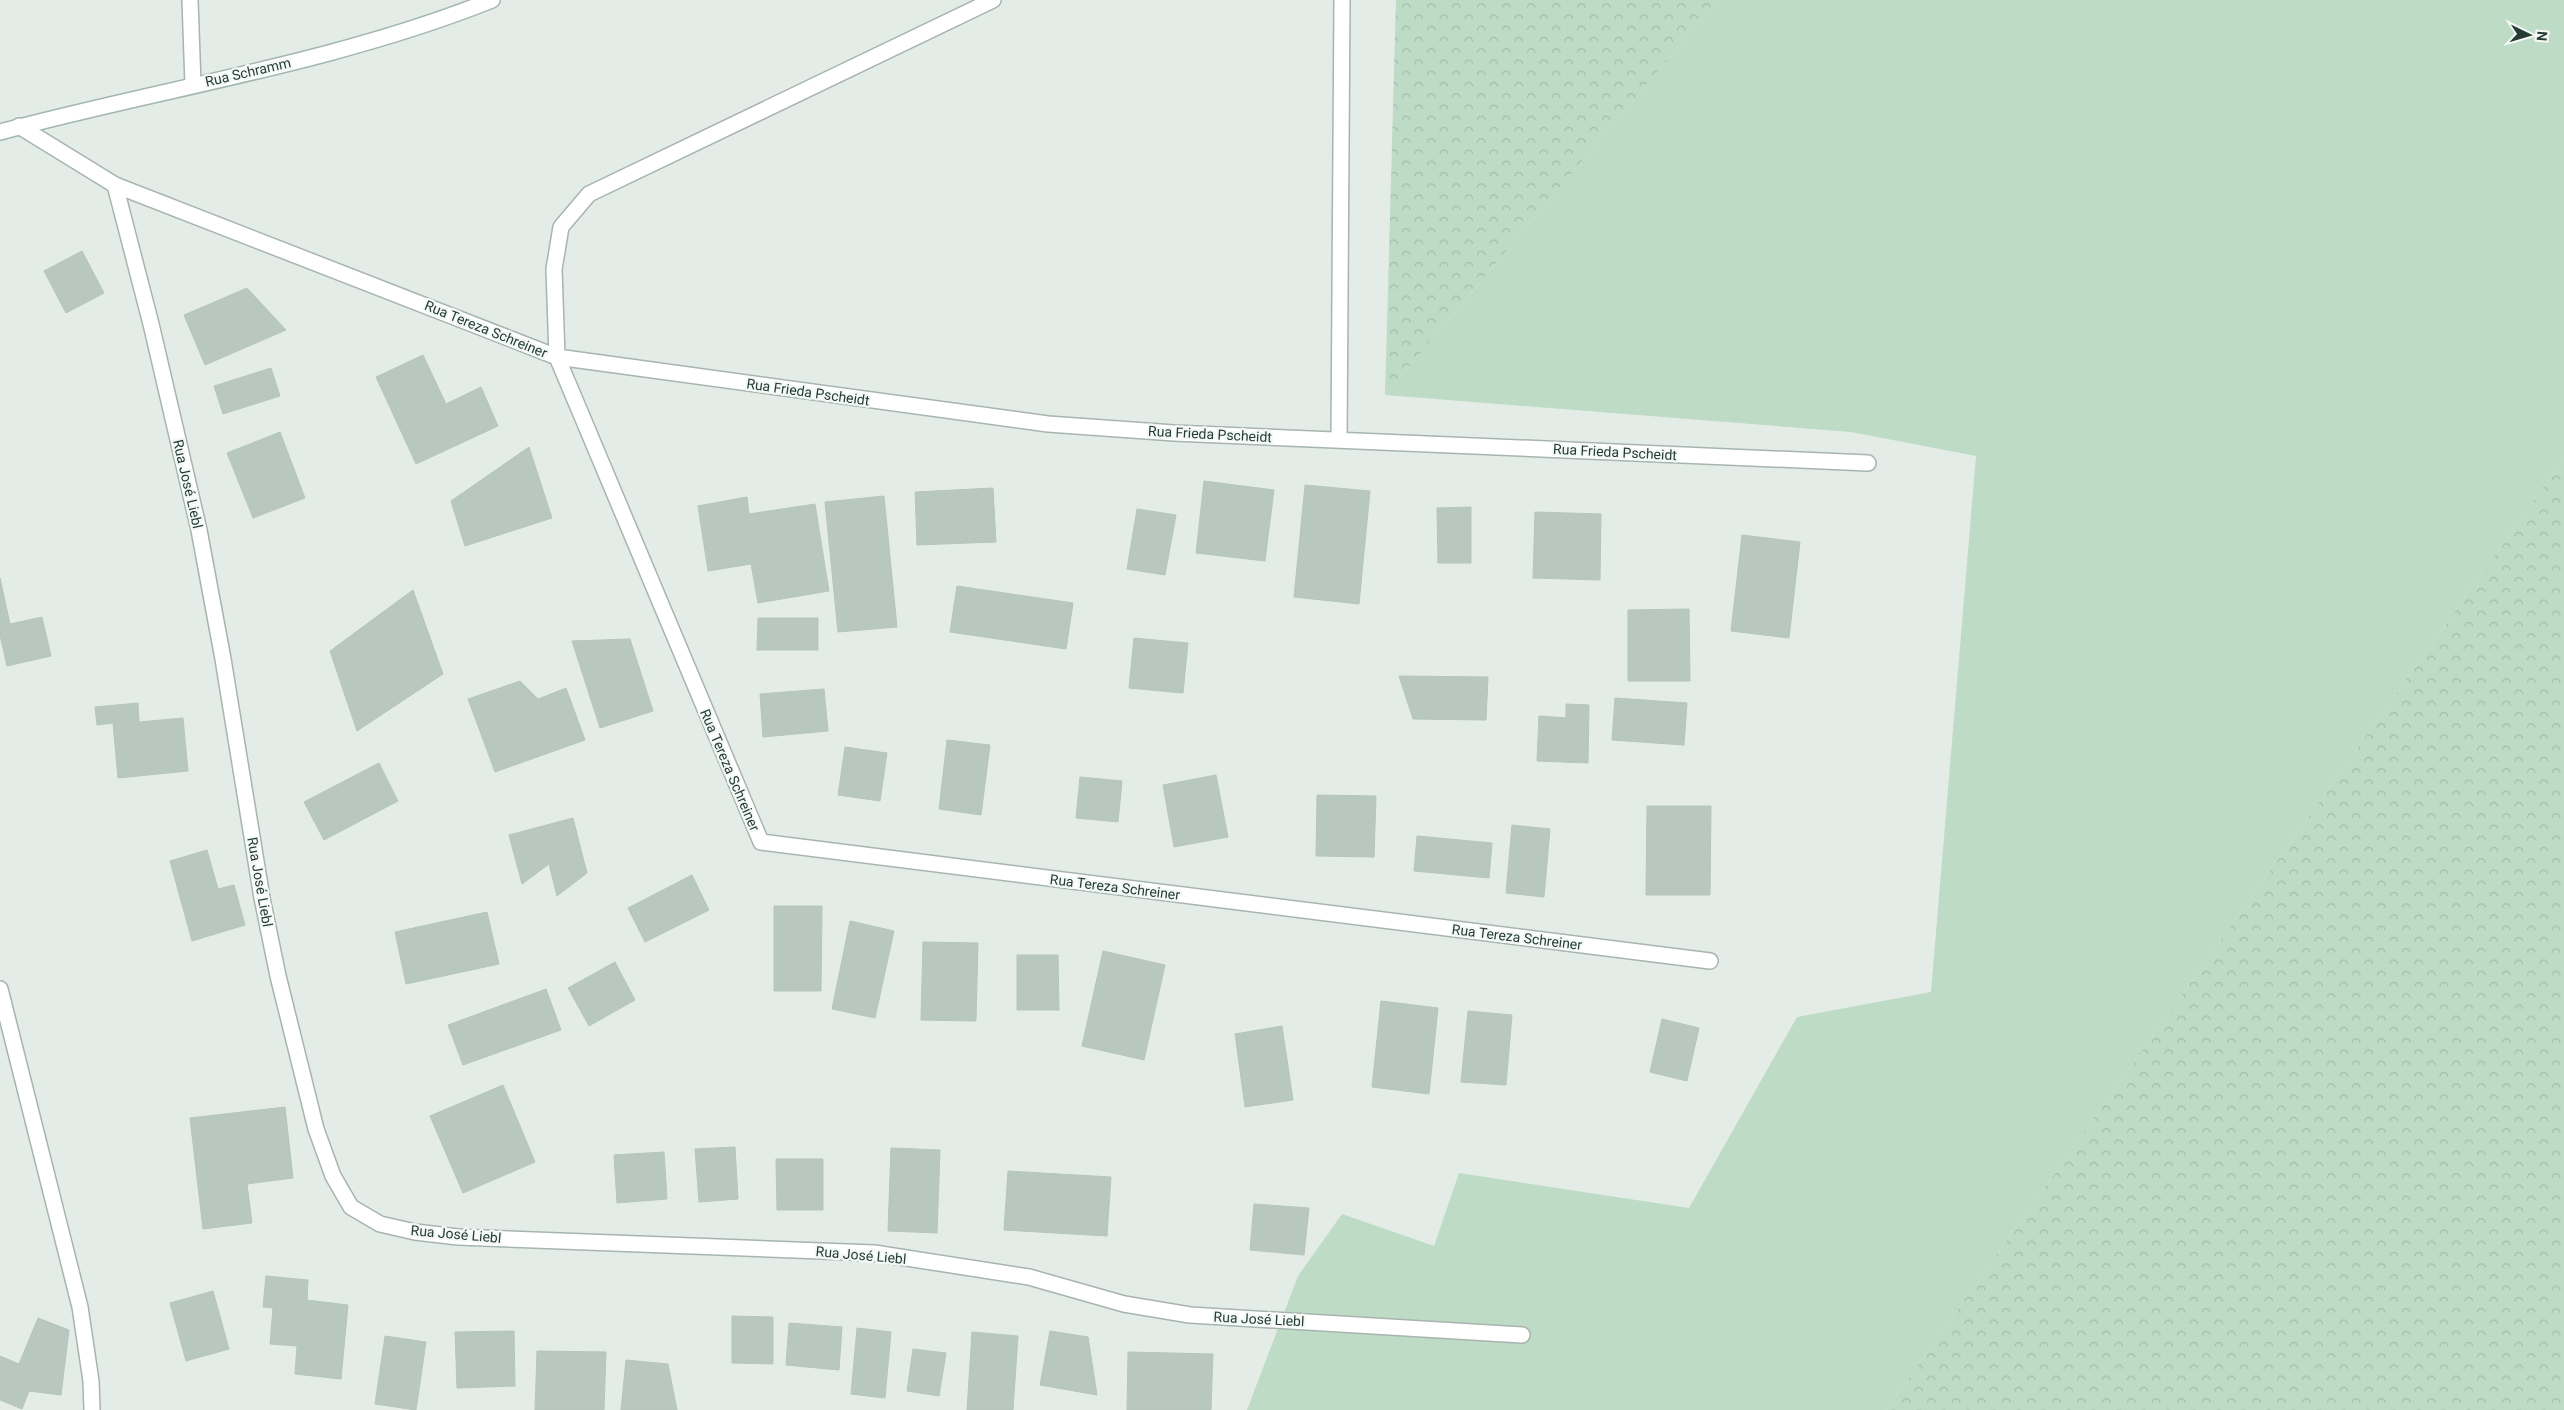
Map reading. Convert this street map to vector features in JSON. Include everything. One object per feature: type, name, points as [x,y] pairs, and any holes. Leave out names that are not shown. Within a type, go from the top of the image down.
[{"type":"street","points":[[190,0],[193,85]]},
{"type":"street","name":"Rua Schramm","points":[[0,132],[400,33],[492,0]]},
{"type":"street","points":[[557,357],[554,269],[561,227],[589,194],[993,0]]},
{"type":"street","points":[[1339,439],[1342,0]]},
{"type":"street","name":"Rua Tereza Schreiner","points":[[19,126],[115,185],[557,357],[760,842],[1710,961]]},
{"type":"street","name":"Rua José Liebl","points":[[115,185],[151,324],[199,530],[278,976],[316,1129],[333,1176],[351,1207],[380,1224],[415,1232],[458,1237],[874,1254],[1029,1277],[1124,1304],[1190,1315],[1522,1335]]},
{"type":"street","name":"Rua Frieda Pscheidt","points":[[557,357],[1048,424],[1174,433],[1868,463]]},
{"type":"street","points":[[0,989],[80,1307],[91,1381],[92,1410]]},
{"type":"green space","points":[[1396,0],[1718,0],[1385,395]]},
{"type":"green space","points":[[1718,0],[2564,0],[2564,458],[1886,1410],[1247,1410],[1298,1276],[1342,1214],[1434,1246],[1459,1173],[1689,1208],[1797,1017],[1931,992],[1976,456],[1851,432],[1385,395]]},
{"type":"green space","points":[[2564,458],[2564,1410],[1886,1410]]},
{"type":"building","points":[[82,251],[104,293],[66,313],[44,271]]},
{"type":"building","points":[[247,288],[286,330],[205,365],[184,315]]},
{"type":"building","points":[[423,355],[446,404],[481,387],[498,426],[416,464],[376,377]]},
{"type":"building","points":[[271,368],[280,396],[223,414],[214,386]]},
{"type":"building","points":[[280,432],[305,498],[253,518],[227,453]]},
{"type":"building","points":[[529,447],[552,518],[465,546],[451,501]]},
{"type":"building","points":[[1204,481],[1274,490],[1265,561],[1196,553]]},
{"type":"building","points":[[1305,485],[1370,491],[1359,604],[1294,597]]},
{"type":"building","points":[[993,488],[996,542],[917,545],[915,492]]},
{"type":"building","points":[[884,496],[897,627],[838,632],[825,502]]},
{"type":"building","points":[[747,497],[749,514],[815,504],[829,591],[758,603],[751,564],[708,571],[698,506]]},
{"type":"building","points":[[1471,507],[1471,563],[1438,563],[1437,508]]},
{"type":"building","points":[[1137,509],[1176,515],[1165,575],[1127,569]]},
{"type":"building","points":[[1535,512],[1601,514],[1600,580],[1533,578]]},
{"type":"building","points":[[1742,535],[1800,542],[1789,638],[1731,631]]},
{"type":"building","points":[[0,578],[10,624],[42,617],[51,656],[7,666],[0,635]]},
{"type":"building","points":[[957,586],[1073,603],[1066,649],[950,632]]},
{"type":"building","points":[[413,590],[443,674],[357,731],[330,651]]},
{"type":"building","points":[[1689,609],[1690,681],[1628,681],[1628,610]]},
{"type":"building","points":[[758,618],[818,618],[818,650],[757,650]]},
{"type":"building","points":[[1134,638],[1188,643],[1183,693],[1129,688]]},
{"type":"building","points":[[630,639],[653,711],[600,728],[572,641]]},
{"type":"building","points":[[1399,676],[1488,677],[1486,720],[1413,719]]},
{"type":"building","points":[[520,681],[538,699],[566,688],[585,740],[495,772],[468,699]]},
{"type":"building","points":[[824,689],[828,731],[763,737],[760,694]]},
{"type":"building","points":[[1615,698],[1687,703],[1684,745],[1612,740]]},
{"type":"building","points":[[138,703],[139,722],[183,718],[188,771],[118,778],[113,723],[97,725],[95,707]]},
{"type":"building","points":[[1566,704],[1589,705],[1588,763],[1537,761],[1539,716],[1566,718]]},
{"type":"building","points":[[947,740],[990,745],[981,815],[939,809]]},
{"type":"building","points":[[845,747],[887,753],[880,801],[838,795]]},
{"type":"building","points":[[379,763],[398,801],[324,840],[304,802]]},
{"type":"building","points":[[1216,775],[1228,837],[1174,847],[1163,785]]},
{"type":"building","points":[[1080,777],[1122,781],[1118,822],[1076,818]]},
{"type":"building","points":[[1317,795],[1376,796],[1374,857],[1316,856]]},
{"type":"building","points":[[1647,806],[1711,806],[1710,895],[1646,895]]},
{"type":"building","points":[[573,818],[587,873],[557,896],[549,864],[522,884],[509,835]]},
{"type":"building","points":[[1512,825],[1550,829],[1544,897],[1506,893]]},
{"type":"building","points":[[1417,836],[1492,843],[1489,878],[1414,871]]},
{"type":"building","points":[[207,850],[218,889],[234,885],[245,925],[192,941],[170,861]]},
{"type":"building","points":[[692,875],[709,910],[645,942],[628,908]]},
{"type":"building","points":[[774,906],[822,906],[821,991],[774,991]]},
{"type":"building","points":[[487,912],[499,964],[406,984],[395,932]]},
{"type":"building","points":[[850,921],[894,931],[875,1018],[832,1009]]},
{"type":"building","points":[[923,942],[978,943],[976,1021],[921,1020]]},
{"type":"building","points":[[1103,951],[1165,965],[1144,1060],[1082,1046]]},
{"type":"building","points":[[1017,955],[1058,955],[1059,1010],[1017,1010]]},
{"type":"building","points":[[615,962],[635,1000],[589,1026],[568,988]]},
{"type":"building","points":[[546,989],[561,1030],[463,1065],[448,1025]]},
{"type":"building","points":[[1381,1001],[1438,1008],[1429,1094],[1372,1087]]},
{"type":"building","points":[[1468,1011],[1512,1015],[1506,1085],[1461,1082]]},
{"type":"building","points":[[1662,1019],[1699,1028],[1687,1081],[1650,1072]]},
{"type":"building","points":[[1282,1026],[1293,1100],[1245,1107],[1235,1034]]},
{"type":"building","points":[[503,1085],[535,1162],[463,1193],[430,1116]]},
{"type":"building","points":[[285,1107],[293,1178],[247,1184],[252,1223],[203,1229],[190,1118]]},
{"type":"building","points":[[735,1147],[738,1199],[699,1202],[695,1149]]},
{"type":"building","points":[[891,1148],[940,1150],[937,1233],[888,1231]]},
{"type":"building","points":[[664,1152],[667,1199],[617,1203],[614,1155]]},
{"type":"building","points":[[776,1159],[823,1159],[823,1210],[777,1210]]},
{"type":"building","points":[[1008,1171],[1111,1177],[1107,1236],[1004,1230]]},
{"type":"building","points":[[1254,1204],[1309,1208],[1304,1255],[1250,1250]]},
{"type":"building","points":[[266,1276],[308,1280],[307,1300],[348,1305],[341,1379],[295,1374],[297,1346],[270,1344],[273,1308],[263,1307]]},
{"type":"building","points":[[213,1291],[229,1349],[186,1361],[170,1303]]},
{"type":"building","points":[[732,1316],[773,1317],[773,1364],[732,1363]]},
{"type":"building","points":[[38,1318],[69,1330],[61,1395],[29,1391],[22,1409],[0,1400],[0,1356],[19,1364]]},
{"type":"building","points":[[789,1323],[842,1327],[839,1370],[786,1365]]},
{"type":"building","points":[[857,1328],[891,1332],[885,1398],[851,1394]]},
{"type":"building","points":[[514,1331],[515,1386],[457,1388],[455,1332]]},
{"type":"building","points":[[1050,1331],[1088,1337],[1097,1395],[1040,1385]]},
{"type":"building","points":[[972,1332],[1018,1336],[1013,1410],[967,1410]]},
{"type":"building","points":[[385,1336],[426,1342],[416,1410],[375,1404]]},
{"type":"building","points":[[913,1349],[946,1353],[939,1396],[907,1391]]},
{"type":"building","points":[[537,1351],[606,1352],[604,1410],[535,1410]]},
{"type":"building","points":[[1128,1352],[1213,1354],[1211,1410],[1127,1410]]},
{"type":"building","points":[[626,1360],[668,1364],[677,1410],[621,1410]]}]
